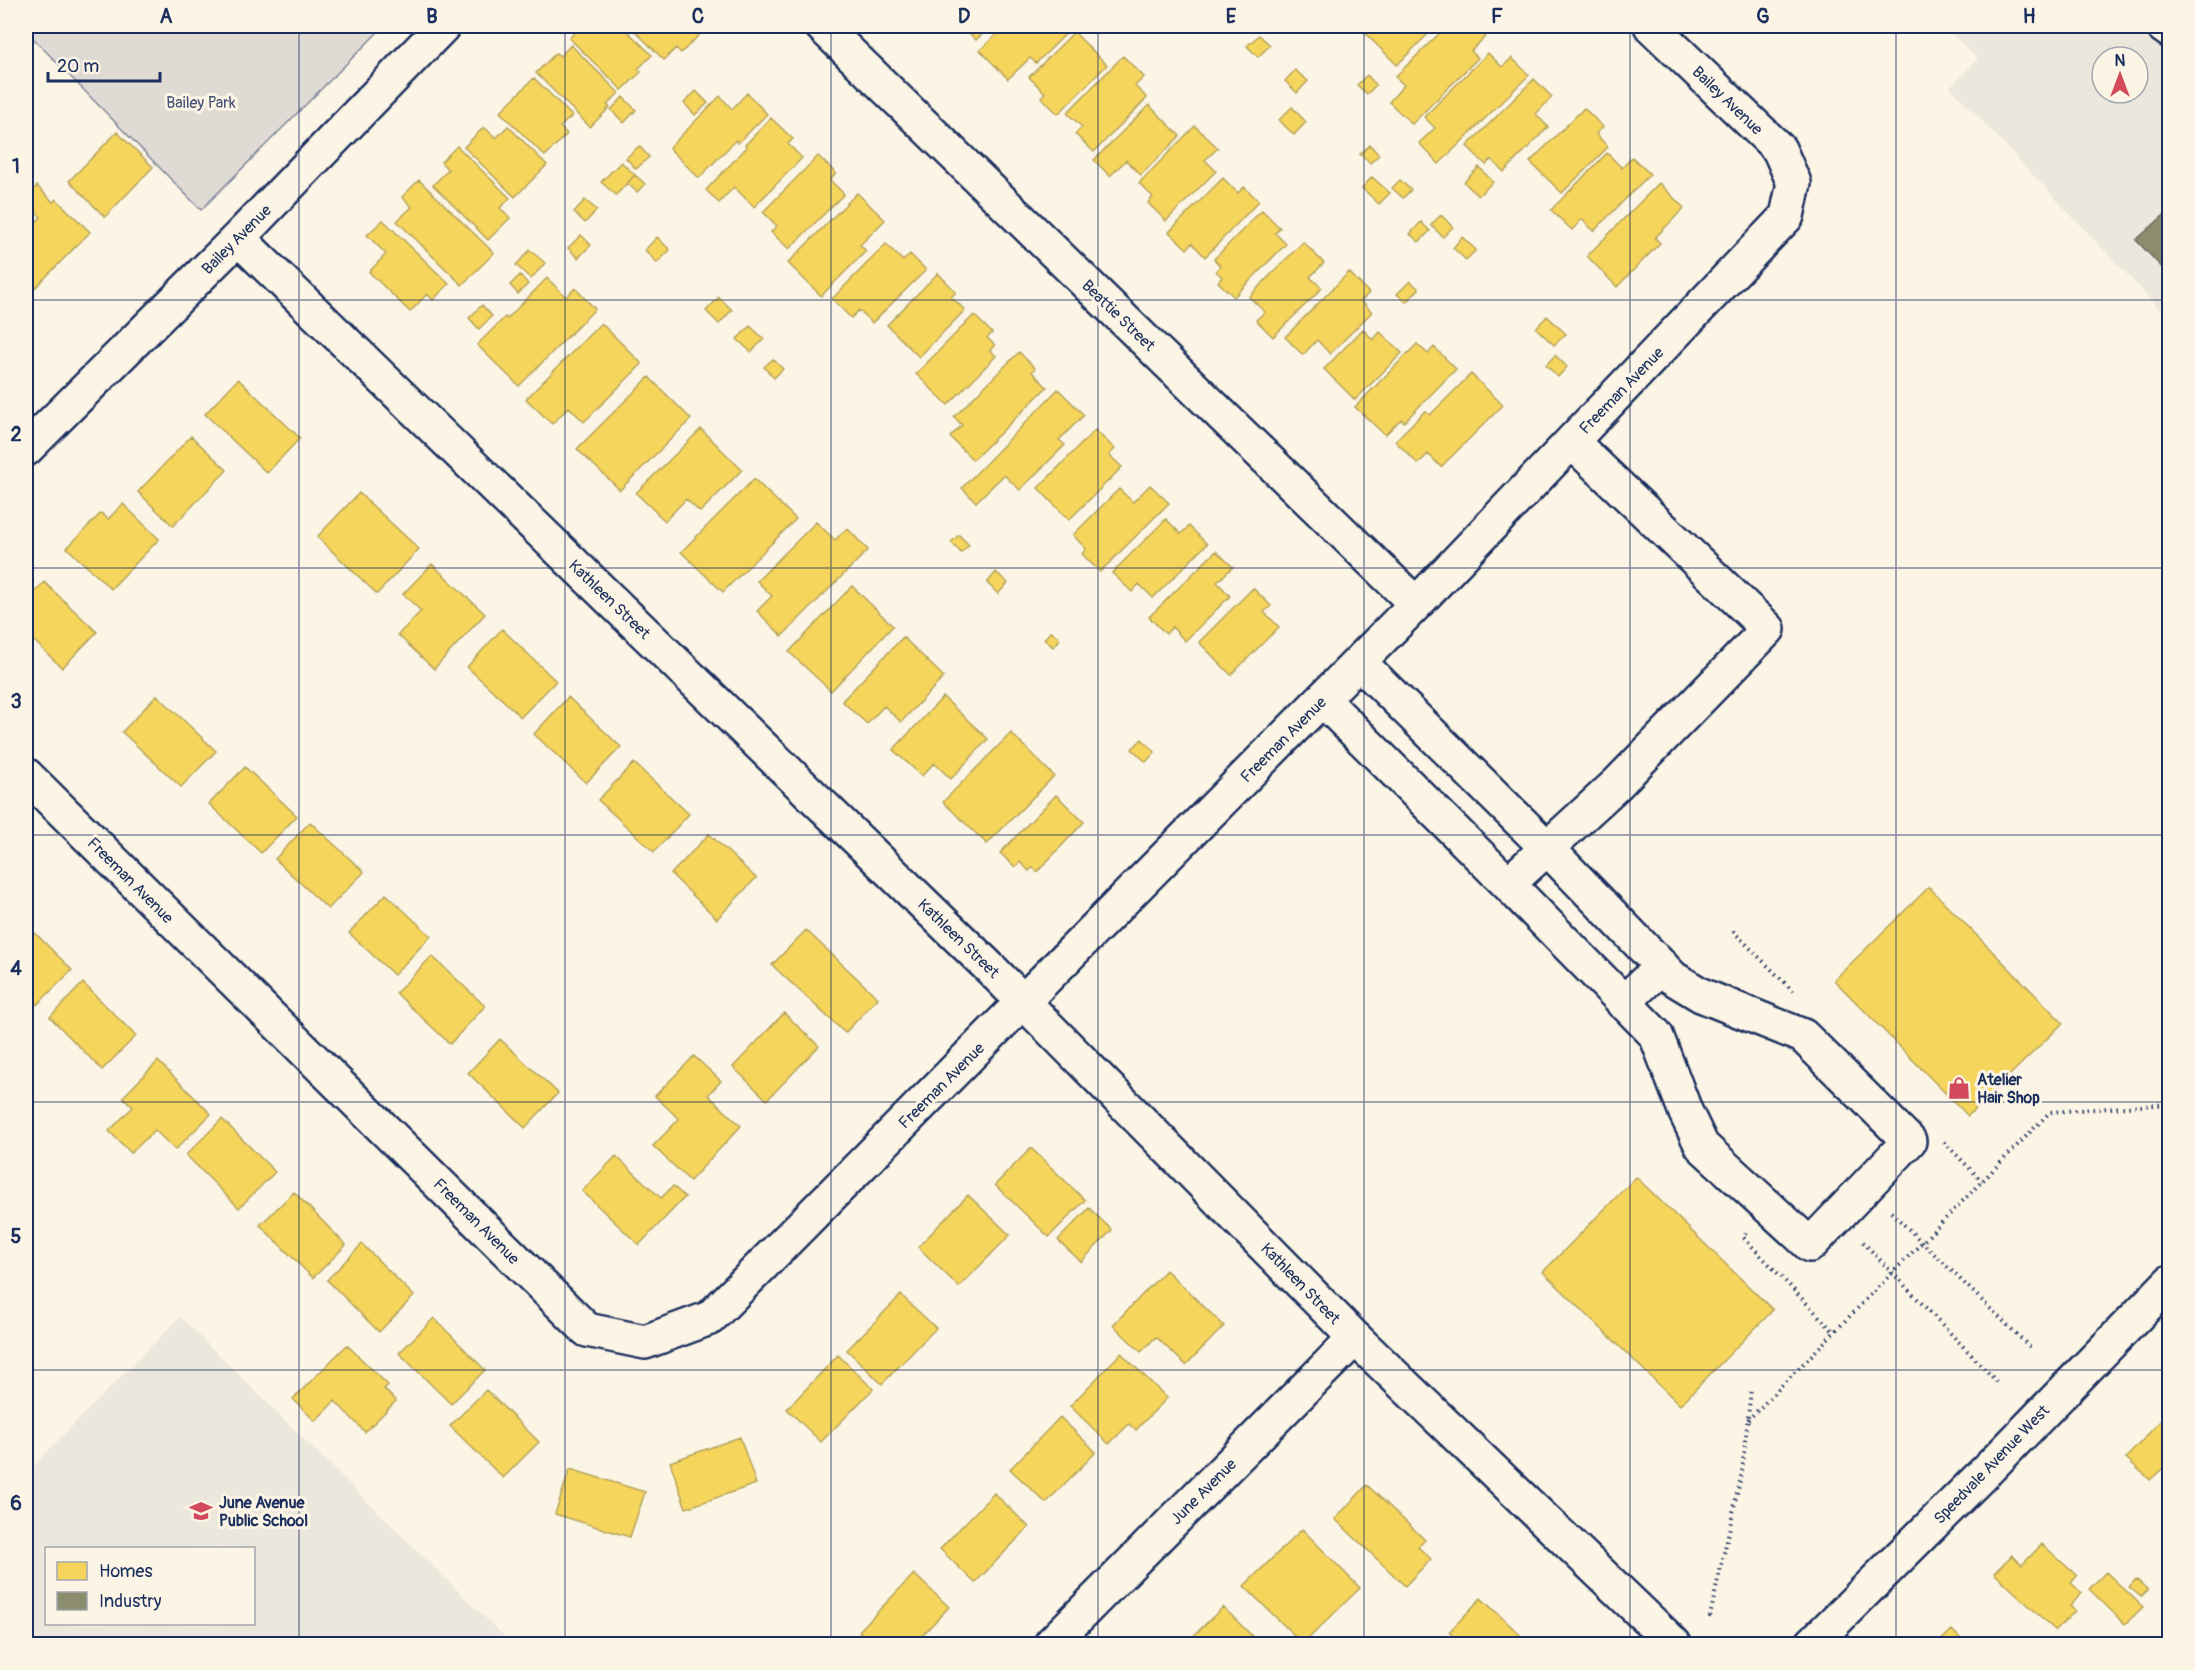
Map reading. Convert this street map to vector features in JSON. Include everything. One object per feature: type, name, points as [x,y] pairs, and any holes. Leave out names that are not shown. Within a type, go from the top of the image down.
[{"type":"street","name":"Bailey Avenue","points":[[26,449],[238,238],[443,26]]},
{"type":"street","name":"Beattie Street","points":[[822,26],[1416,604]]},
{"type":"street","name":"Bailey Avenue","points":[[1652,26],[1779,149],[1794,183]]},
{"type":"street","points":[[2163,26],[2169,32]]},
{"type":"street","name":"Freeman Avenue","points":[[26,775],[587,1330],[645,1342],[710,1318],[1359,662],[1572,442],[1787,216],[1794,183]]},
{"type":"street","name":"Kathleen Street","points":[[238,238],[1024,1001],[1356,1338],[1674,1644]]},
{"type":"street","points":[[1508,884],[1617,784],[1768,629],[1572,442]]},
{"type":"street","points":[[1322,699],[1656,1035],[1686,1113],[1702,1146],[1810,1245],[1910,1141],[1803,1036],[1701,995],[1673,978],[1547,848],[1359,662]]},
{"type":"street","points":[[1623,1003],[1662,966]]},
{"type":"street","name":"Speedvale Avenue West","points":[[1812,1644],[1991,1466],[2169,1282]]},
{"type":"street","name":"June Avenue","points":[[1051,1644],[1356,1338]]},
{"type":"path","points":[[1748,1420],[2050,1112],[2169,1104]]},
{"type":"path","points":[[1864,1187],[2033,1350]]},
{"type":"path","points":[[1838,1215],[1999,1384]]},
{"type":"path","points":[[1711,1617],[1742,1472],[1751,1390]]},
{"type":"shaded area","points":[[1943,26],[2169,26],[2169,319],[1950,87],[1978,59]]},
{"type":"shaded area","name":"June Avenue Public School","points":[[180,1317],[512,1644],[26,1644],[26,1473]]},
{"type":"green space","name":"Bailey Park","points":[[26,26],[384,26],[201,210],[26,31]]},
{"type":"building: Homes","points":[[581,26],[622,26],[652,55],[638,69],[641,72],[622,90],[569,38]]},
{"type":"building: Homes","points":[[630,26],[703,26],[706,28],[681,53],[676,48],[664,60]]},
{"type":"building: Homes","points":[[962,26],[991,26],[976,40]]},
{"type":"building: Homes","points":[[1005,26],[1074,26],[1036,63],[1030,58],[1008,79],[980,50]]},
{"type":"building: Homes","points":[[1373,26],[1436,26],[1397,65],[1365,33]]},
{"type":"building: Homes","points":[[1447,26],[1475,26],[1486,36],[1471,51],[1478,58],[1412,124],[1389,102],[1404,85],[1395,77]]},
{"type":"building: Homes","points":[[1074,32],[1107,65],[1058,114],[1041,97],[1045,93],[1029,77]]},
{"type":"building: Homes","points":[[1259,35],[1270,45],[1258,57],[1247,46]]},
{"type":"building: Homes","points":[[571,45],[619,93],[607,105],[610,107],[590,127],[536,73],[556,53],[560,56]]},
{"type":"building: Homes","points":[[1488,53],[1502,67],[1512,58],[1529,75],[1439,164],[1419,143],[1435,128],[1424,117]]},
{"type":"building: Homes","points":[[1123,56],[1144,77],[1135,86],[1147,98],[1094,152],[1075,134],[1082,127],[1067,113]]},
{"type":"building: Homes","points":[[1295,70],[1308,81],[1297,93],[1285,81]]},
{"type":"building: Homes","points":[[1367,75],[1376,85],[1367,94],[1357,85]]},
{"type":"building: Homes","points":[[534,78],[572,116],[560,127],[567,134],[545,156],[500,112]]},
{"type":"building: Homes","points":[[1534,79],[1552,97],[1536,114],[1548,127],[1504,172],[1491,159],[1486,165],[1467,146]]},
{"type":"building: Homes","points":[[696,91],[708,103],[695,115],[684,103]]},
{"type":"building: Homes","points":[[747,93],[767,114],[738,143],[736,140],[699,178],[669,148],[720,96],[732,109]]},
{"type":"building: Homes","points":[[623,97],[636,110],[624,123],[611,110]]},
{"type":"building: Homes","points":[[1149,105],[1180,136],[1141,175],[1126,160],[1110,176],[1094,160]]},
{"type":"building: Homes","points":[[1292,107],[1306,122],[1294,135],[1279,120]]},
{"type":"building: Homes","points":[[1584,108],[1603,127],[1596,134],[1608,147],[1562,193],[1530,162]]},
{"type":"building: Homes","points":[[771,118],[793,139],[788,144],[802,158],[754,207],[734,187],[719,203],[706,190]]},
{"type":"building: Homes","points":[[508,126],[547,165],[515,197],[464,147],[484,127],[496,138]]},
{"type":"building: Homes","points":[[1195,126],[1218,148],[1205,160],[1216,171],[1166,221],[1148,203],[1153,197],[1139,183]]},
{"type":"building: Homes","points":[[117,132],[153,167],[105,217],[69,181]]},
{"type":"building: Homes","points":[[1370,145],[1379,155],[1370,163],[1360,154]]},
{"type":"building: Homes","points":[[457,146],[510,198],[500,208],[510,218],[488,240],[433,185],[448,170],[441,162]]},
{"type":"building: Homes","points":[[639,146],[649,157],[636,169],[626,158]]},
{"type":"building: Homes","points":[[1607,153],[1622,168],[1632,157],[1650,174],[1594,231],[1582,219],[1572,230],[1551,210]]},
{"type":"building: Homes","points":[[818,156],[836,173],[830,180],[844,194],[789,249],[771,232],[777,226],[763,212]]},
{"type":"building: Homes","points":[[621,162],[635,175],[616,195],[601,182]]},
{"type":"building: Homes","points":[[1479,167],[1493,182],[1478,196],[1464,182]]},
{"type":"building: Homes","points":[[635,175],[645,184],[637,192],[627,183]]},
{"type":"building: Homes","points":[[1372,177],[1390,193],[1379,204],[1362,188]]},
{"type":"building: Homes","points":[[1223,178],[1238,193],[1244,187],[1259,201],[1205,257],[1192,243],[1187,249],[1169,232]]},
{"type":"building: Homes","points":[[419,180],[494,253],[462,285],[397,221],[412,207],[402,197]]},
{"type":"building: Homes","points":[[1400,180],[1411,190],[1403,198],[1392,188]]},
{"type":"building: Homes","points":[[1659,183],[1684,208],[1655,238],[1660,243],[1617,287],[1587,256]]},
{"type":"building: Homes","points":[[37,186],[53,202],[56,199],[90,232],[35,288],[26,279],[26,216],[34,224],[41,217],[26,202],[26,197]]},
{"type":"building: Homes","points":[[857,193],[885,220],[860,245],[866,251],[821,296],[788,263]]},
{"type":"building: Homes","points":[[585,200],[597,210],[585,223],[574,212]]},
{"type":"building: Homes","points":[[1262,210],[1280,228],[1275,233],[1286,244],[1234,297],[1218,282],[1222,277],[1216,271],[1220,266],[1214,259]]},
{"type":"building: Homes","points":[[1441,215],[1453,227],[1443,237],[1431,225]]},
{"type":"building: Homes","points":[[383,220],[449,284],[433,300],[427,294],[410,312],[369,272],[386,254],[367,235]]},
{"type":"building: Homes","points":[[1421,222],[1430,231],[1419,242],[1410,234]]},
{"type":"building: Homes","points":[[581,235],[591,245],[578,258],[568,248]]},
{"type":"building: Homes","points":[[657,237],[670,250],[657,263],[645,250]]},
{"type":"building: Homes","points":[[1462,237],[1476,250],[1466,260],[1453,248]]},
{"type":"building: Homes","points":[[1303,242],[1324,263],[1310,277],[1322,288],[1273,337],[1256,320],[1265,312],[1249,297]]},
{"type":"building: Homes","points":[[886,244],[903,261],[910,254],[926,270],[872,323],[859,310],[851,318],[832,299]]},
{"type":"building: Homes","points":[[530,250],[545,263],[531,279],[516,265]]},
{"type":"building: Homes","points":[[1349,272],[1369,293],[1361,301],[1372,312],[1330,354],[1317,340],[1303,355],[1285,337]]},
{"type":"building: Homes","points":[[938,273],[956,292],[951,297],[965,310],[919,357],[887,325]]},
{"type":"building: Homes","points":[[520,275],[528,284],[518,294],[510,285]]},
{"type":"building: Homes","points":[[547,278],[566,297],[575,288],[595,309],[519,386],[477,345],[505,317],[507,319]]},
{"type":"building: Homes","points":[[1410,281],[1419,289],[1406,302],[1397,294]]},
{"type":"building: Homes","points":[[719,297],[732,310],[719,324],[706,311]]},
{"type":"building: Homes","points":[[482,305],[492,316],[479,329],[469,318]]},
{"type":"building: Homes","points":[[974,315],[992,333],[987,338],[995,345],[990,350],[996,356],[948,405],[916,374]]},
{"type":"building: Homes","points":[[1547,316],[1566,334],[1554,345],[1536,328]]},
{"type":"building: Homes","points":[[601,323],[642,364],[584,422],[569,407],[552,424],[526,399]]},
{"type":"building: Homes","points":[[750,326],[764,339],[751,352],[737,339]]},
{"type":"building: Homes","points":[[1363,329],[1373,340],[1380,332],[1402,353],[1355,400],[1324,369]]},
{"type":"building: Homes","points":[[1417,344],[1428,354],[1434,347],[1456,369],[1404,422],[1401,419],[1385,435],[1355,407]]},
{"type":"building: Homes","points":[[1019,352],[1035,368],[1032,372],[1047,387],[973,460],[950,437],[962,425],[954,417]]},
{"type":"building: Homes","points":[[1555,355],[1567,367],[1558,377],[1546,365]]},
{"type":"building: Homes","points":[[773,359],[783,369],[774,378],[764,367]]},
{"type":"building: Homes","points":[[1471,374],[1503,405],[1441,467],[1428,454],[1418,464],[1395,441],[1425,411],[1430,415]]},
{"type":"building: Homes","points":[[649,377],[691,419],[620,490],[577,449]]},
{"type":"building: Homes","points":[[238,379],[300,438],[267,473],[205,414]]},
{"type":"building: Homes","points":[[1058,389],[1084,415],[1059,440],[1065,445],[1020,490],[1004,475],[976,502],[962,488]]},
{"type":"building: Homes","points":[[701,429],[742,470],[700,512],[686,499],[665,521],[636,493]]},
{"type":"building: Homes","points":[[1095,430],[1115,449],[1109,455],[1122,467],[1069,520],[1038,488]]},
{"type":"building: Homes","points":[[191,436],[227,470],[173,526],[138,492]]},
{"type":"building: Homes","points":[[754,479],[796,519],[723,592],[681,552]]},
{"type":"building: Homes","points":[[1150,485],[1169,503],[1100,572],[1082,554],[1086,549],[1073,535],[1119,489],[1133,502]]},
{"type":"building: Homes","points":[[359,493],[419,549],[377,594],[317,537]]},
{"type":"building: Homes","points":[[123,504],[159,539],[111,589],[67,548],[101,513],[108,519]]},
{"type":"building: Homes","points":[[1166,519],[1181,534],[1189,526],[1207,544],[1153,598],[1139,584],[1132,592],[1112,573]]},
{"type":"building: Homes","points":[[816,522],[835,540],[847,528],[868,550],[782,636],[757,611],[772,596],[757,581]]},
{"type":"building: Homes","points":[[959,535],[969,545],[961,553],[951,542]]},
{"type":"building: Homes","points":[[1216,551],[1233,567],[1217,582],[1230,596],[1185,641],[1172,627],[1166,634],[1149,617]]},
{"type":"building: Homes","points":[[432,564],[485,614],[434,669],[398,635],[421,611],[403,594]]},
{"type":"building: Homes","points":[[996,572],[1008,583],[998,594],[987,583]]},
{"type":"building: Homes","points":[[44,582],[97,632],[62,668],[26,633],[26,601]]},
{"type":"building: Homes","points":[[852,586],[893,626],[831,691],[789,652]]},
{"type":"building: Homes","points":[[1253,588],[1271,606],[1264,612],[1279,627],[1231,675],[1199,642]]},
{"type":"building: Homes","points":[[502,629],[556,681],[521,717],[467,667]]},
{"type":"building: Homes","points":[[1051,631],[1060,639],[1053,647],[1044,639]]},
{"type":"building: Homes","points":[[903,637],[944,677],[901,722],[884,706],[867,724],[842,701]]},
{"type":"building: Homes","points":[[157,695],[216,751],[181,787],[122,732]]},
{"type":"building: Homes","points":[[568,697],[621,747],[586,783],[534,734]]},
{"type":"building: Homes","points":[[943,697],[988,739],[951,779],[934,763],[922,776],[893,750]]},
{"type":"building: Homes","points":[[1011,733],[1054,776],[987,844],[943,802]]},
{"type":"building: Homes","points":[[1142,739],[1155,752],[1146,762],[1132,749]]},
{"type":"building: Homes","points":[[634,763],[689,814],[654,852],[598,800]]},
{"type":"building: Homes","points":[[245,767],[297,816],[261,853],[209,804]]},
{"type":"building: Homes","points":[[1056,795],[1084,822],[1037,872],[1033,867],[1029,871],[1020,862],[1015,867],[1000,853]]},
{"type":"building: Homes","points":[[310,822],[364,872],[328,909],[275,859]]},
{"type":"building: Homes","points":[[709,834],[756,878],[717,919],[671,874]]},
{"type":"building: Homes","points":[[1929,887],[2063,1023],[1968,1116],[1834,980]]},
{"type":"building: Homes","points":[[386,894],[431,936],[394,975],[349,933]]},
{"type":"building: Homes","points":[[806,930],[878,998],[845,1033],[772,965]]},
{"type":"building: Homes","points":[[35,933],[72,970],[37,1005],[26,993],[26,943]]},
{"type":"building: Homes","points":[[432,956],[485,1006],[450,1044],[396,993]]},
{"type":"building: Homes","points":[[83,983],[136,1036],[102,1070],[50,1017]]},
{"type":"building: Homes","points":[[784,1013],[819,1046],[767,1100],[733,1067]]},
{"type":"building: Homes","points":[[500,1039],[558,1093],[525,1128],[468,1073]]},
{"type":"building: Homes","points":[[694,1056],[721,1081],[708,1095],[741,1126],[690,1181],[653,1146],[679,1119],[655,1096]]},
{"type":"building: Homes","points":[[158,1061],[211,1114],[175,1150],[155,1130],[131,1153],[109,1131],[133,1107],[123,1097]]},
{"type":"building: Homes","points":[[222,1119],[275,1172],[239,1208],[186,1155]]},
{"type":"building: Homes","points":[[1031,1148],[1085,1200],[1049,1237],[995,1185]]},
{"type":"building: Homes","points":[[616,1156],[661,1198],[673,1186],[685,1197],[639,1245],[582,1191]]},
{"type":"building: Homes","points":[[1636,1177],[1773,1310],[1680,1405],[1543,1272]]},
{"type":"building: Homes","points":[[294,1192],[346,1245],[313,1278],[260,1225]]},
{"type":"building: Homes","points":[[968,1195],[1010,1235],[959,1287],[918,1247]]},
{"type":"building: Homes","points":[[1089,1208],[1112,1230],[1081,1262],[1058,1240]]},
{"type":"building: Homes","points":[[362,1244],[414,1296],[379,1332],[327,1280]]},
{"type":"building: Homes","points":[[1166,1270],[1224,1326],[1186,1365],[1156,1337],[1141,1352],[1113,1325]]},
{"type":"building: Homes","points":[[901,1295],[936,1328],[882,1384],[847,1350]]},
{"type":"building: Homes","points":[[434,1318],[485,1370],[451,1404],[399,1353]]},
{"type":"building: Homes","points":[[347,1345],[388,1385],[384,1389],[396,1401],[365,1432],[335,1401],[315,1421],[293,1399]]},
{"type":"building: Homes","points":[[1121,1353],[1167,1398],[1136,1430],[1129,1424],[1109,1444],[1070,1406]]},
{"type":"building: Homes","points":[[838,1355],[873,1389],[821,1442],[787,1409]]},
{"type":"building: Homes","points":[[486,1390],[539,1442],[503,1478],[450,1426]]},
{"type":"building: Homes","points":[[1060,1417],[1096,1452],[1046,1503],[1010,1469]]},
{"type":"building: Homes","points":[[2163,1418],[2170,1423],[2170,1476],[2162,1469],[2150,1480],[2126,1458]]},
{"type":"building: Homes","points":[[740,1437],[756,1484],[686,1508],[670,1462]]},
{"type":"building: Homes","points":[[570,1469],[645,1492],[630,1537],[555,1514]]},
{"type":"building: Homes","points":[[1367,1485],[1425,1540],[1418,1547],[1431,1559],[1405,1586],[1335,1519]]},
{"type":"building: Homes","points":[[994,1493],[1029,1527],[975,1583],[940,1549]]},
{"type":"building: Homes","points":[[1302,1529],[1360,1588],[1303,1644],[1244,1586]]},
{"type":"building: Homes","points":[[2042,1544],[2077,1576],[2071,1583],[2082,1593],[2070,1606],[2075,1611],[2056,1631],[1994,1573],[2012,1555],[2022,1565]]},
{"type":"building: Homes","points":[[2106,1572],[2143,1607],[2125,1624],[2089,1589]]},
{"type":"building: Homes","points":[[914,1574],[949,1607],[914,1644],[873,1644],[859,1631]]},
{"type":"building: Homes","points":[[2136,1579],[2148,1590],[2141,1597],[2129,1587]]},
{"type":"building: Homes","points":[[1481,1598],[1530,1644],[1461,1644],[1449,1632]]},
{"type":"building: Homes","points":[[1223,1607],[1260,1644],[1185,1644]]},
{"type":"building: Homes","points":[[1952,1630],[1966,1644],[1937,1644]]},
{"type":"building: Industry","points":[[2170,210],[2170,276],[2136,240]]},
{"type":"place","name":"Atelier Hair Shop","points":[[1959,1088]]},
{"type":"place","name":"June Avenue Public School","points":[[201,1511]]}]
